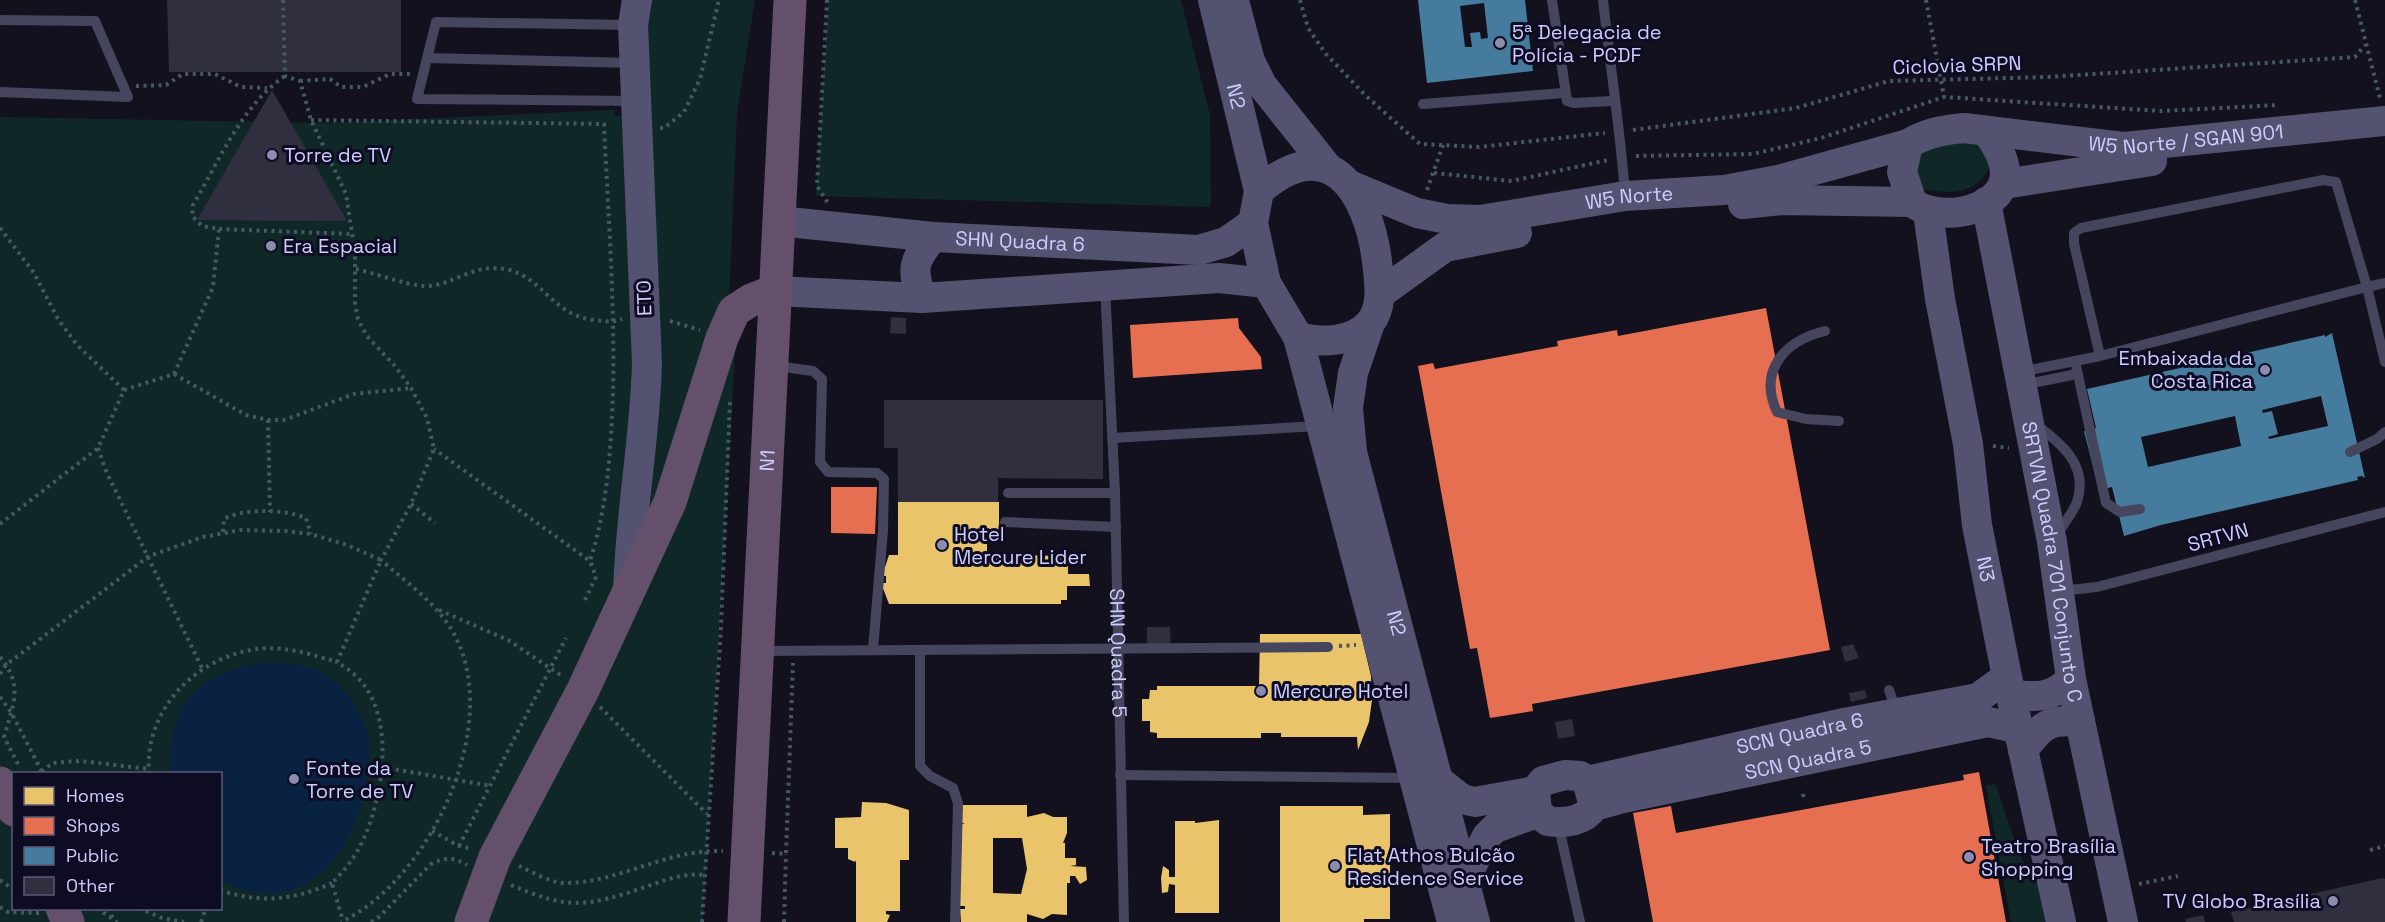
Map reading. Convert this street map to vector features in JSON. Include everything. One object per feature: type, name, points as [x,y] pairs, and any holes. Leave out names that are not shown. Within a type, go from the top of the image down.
[{"type":"highway","name":"N1","points":[[744,922],[790,0]]},
{"type":"highway","points":[[471,922],[492,867],[583,690],[670,502],[722,338],[734,311],[751,300],[774,291]]},
{"type":"highway","points":[[0,783],[12,806]]},
{"type":"main road","name":"N2","points":[[1213,0],[1259,191]]},
{"type":"main road","name":"N2","points":[[1234,0],[1250,61],[1262,85],[1328,168]]},
{"type":"main road","name":"ETO","points":[[628,596],[629,547],[645,418],[645,315],[634,63],[635,12]]},
{"type":"main road","name":"W5 Norte / SGAN 901","points":[[1987,132],[2124,147],[2383,110]]},
{"type":"main road","points":[[1995,193],[2005,172],[1997,146],[1987,132],[1964,128],[1941,130],[1923,135],[1908,144],[1902,172],[1920,207],[1949,214],[1995,193],[2137,162],[2385,138]]},
{"type":"main road","name":"W5 Norte","points":[[1352,186],[1417,213],[1447,219],[1480,220],[1625,196],[1724,190],[1778,180],[1908,144]]},
{"type":"main road","points":[[1311,164],[1328,168],[1352,186],[1367,214],[1374,243],[1380,293],[1370,322],[1351,334],[1326,342],[1298,337],[1266,283],[1253,223],[1259,191],[1274,178],[1293,168],[1311,164]]},
{"type":"main road","name":"SRTVN Quadra 701 Conjunto C","points":[[1995,193],[2027,419],[2052,542],[2071,679],[2123,922]]},
{"type":"main road","name":"W5 Norte","points":[[1380,293],[1445,247],[1566,224],[1781,200],[1920,207]]},
{"type":"main road","name":"N3","points":[[1920,207],[1968,444],[1977,525],[2009,685],[2061,922]]},
{"type":"main road","name":"SHN Quadra 6","points":[[779,221],[933,237],[1199,250],[1226,242],[1253,223]]},
{"type":"main road","points":[[922,298],[916,281],[915,263],[933,237]]},
{"type":"main road","points":[[774,291],[922,298],[1219,278],[1266,283]]},
{"type":"main road","name":"N2","points":[[1370,322],[1353,373],[1348,408],[1352,452],[1426,779],[1452,922]]},
{"type":"main road","name":"N2","points":[[1298,337],[1426,779],[1464,881],[1474,922]]},
{"type":"main road","points":[[2009,685],[2046,696],[2062,688],[2071,679]]},
{"type":"main road","name":"SCN Quadra 6","points":[[1591,794],[1893,701],[1978,698],[2009,685]]},
{"type":"main road","points":[[2022,739],[2054,721],[2080,722]]},
{"type":"main road","name":"SCN Quadra 5","points":[[1591,794],[1623,798],[1988,722],[2022,739]]},
{"type":"main road","points":[[1426,779],[1462,799],[1543,809],[1576,820],[1589,814],[1591,794],[1580,776],[1564,775],[1544,781],[1543,809]]},
{"type":"main road","points":[[1464,881],[1487,836],[1495,828],[1543,809]]},
{"type":"lane","points":[[1552,0],[1564,93],[1567,100],[1574,103],[1613,101]]},
{"type":"lane","points":[[1603,0],[1613,101],[1620,132],[1625,196]]},
{"type":"lane","points":[[635,12],[436,22],[417,99],[636,101]]},
{"type":"lane","points":[[0,20],[95,21],[128,97],[0,92]]},
{"type":"lane","points":[[427,58],[634,63]]},
{"type":"lane","points":[[1423,104],[1564,93]]},
{"type":"lane","points":[[2100,356],[2074,244],[2074,233],[2081,228],[2331,180],[2336,182],[2367,287],[2385,362]]},
{"type":"lane","points":[[2021,379],[2075,361],[2385,283]]},
{"type":"lane","name":"SHN Quadra 5","points":[[1105,286],[1115,493],[1116,648],[1124,922]]},
{"type":"lane","points":[[1825,331],[1797,340],[1770,374],[1769,388],[1778,412],[1806,419],[1839,421]]},
{"type":"lane","points":[[2075,361],[2106,503],[2120,512],[2140,509]]},
{"type":"lane","points":[[771,366],[813,371],[822,379],[820,462],[828,472],[878,473],[884,479],[883,530],[873,649]]},
{"type":"lane","points":[[2021,379],[2077,374]]},
{"type":"lane","points":[[1112,438],[1322,426]]},
{"type":"lane","points":[[2350,452],[2378,439],[2385,432]]},
{"type":"lane","points":[[1008,493],[1115,493]]},
{"type":"lane","name":"SRTVN","points":[[2060,591],[2097,587],[2385,512]]},
{"type":"lane","points":[[1005,522],[1116,527]]},
{"type":"lane","points":[[756,651],[1328,647]]},
{"type":"lane","points":[[920,650],[920,766],[930,776],[953,788],[958,803],[955,922]]},
{"type":"lane","points":[[1120,775],[1426,779]]},
{"type":"lane","points":[[1543,809],[1580,922]]},
{"type":"path","points":[[283,0],[285,76]]},
{"type":"path","points":[[827,0],[817,186],[828,203],[848,213],[850,228]]},
{"type":"path","name":"Ciclovia SRPN","points":[[1300,0],[1308,28],[1326,54],[1365,95],[1420,144],[1443,146],[1479,147],[1620,132],[1796,108],[1890,81],[2048,77],[2218,64],[2324,60],[2355,57],[2365,45]]},
{"type":"path","points":[[1926,0],[1944,97]]},
{"type":"path","points":[[2355,0],[2383,110]]},
{"type":"path","points":[[123,86],[166,85],[183,74],[215,74],[241,87],[267,88]]},
{"type":"path","points":[[285,76],[300,81],[330,79],[341,87],[363,87],[390,74],[423,75]]},
{"type":"path","points":[[285,76],[267,88],[248,113],[194,204],[192,216],[202,226],[219,229],[351,234]]},
{"type":"path","points":[[300,81],[311,120],[346,194],[351,215],[356,269],[355,303],[358,319],[366,335],[395,366],[411,388],[427,418],[434,449],[411,504],[381,560],[337,662]]},
{"type":"path","points":[[311,120],[604,124],[614,322],[612,431],[604,511],[590,561]]},
{"type":"path","points":[[1417,213],[1443,146]]},
{"type":"path","points":[[0,228],[34,273],[58,319],[77,345],[124,390]]},
{"type":"path","points":[[174,374],[213,287],[219,229]]},
{"type":"path","points":[[356,269],[425,286],[474,269],[510,270],[527,278],[562,309],[582,319],[614,322],[634,315],[653,315],[722,338]]},
{"type":"path","points":[[0,524],[99,448],[124,390],[174,374],[246,415],[268,420],[284,420],[354,394],[411,388]]},
{"type":"path","points":[[702,922],[721,628],[731,396]]},
{"type":"path","points":[[268,420],[270,512]]},
{"type":"path","points":[[99,448],[106,471],[202,668]]},
{"type":"path","points":[[434,449],[590,561],[596,577],[585,600]]},
{"type":"path","points":[[411,504],[435,523]]},
{"type":"path","points":[[223,532],[224,519],[235,513],[270,512],[296,514],[306,518],[311,534]]},
{"type":"path","points":[[0,674],[6,664],[149,556],[223,532],[285,531],[311,534],[347,545],[381,560],[439,610],[455,635],[466,664],[470,696],[469,729],[456,779],[432,831],[405,871],[371,904],[342,922],[332,883]]},
{"type":"path","points":[[439,610],[508,640],[583,690],[708,815]]},
{"type":"path","points":[[459,846],[492,786],[566,638]]},
{"type":"path","points":[[44,772],[52,763],[80,761],[149,771],[153,727],[170,699],[202,668],[259,649],[300,652],[337,662],[357,676],[376,711],[382,735],[381,767],[375,807],[364,839],[348,867],[332,883],[308,894],[270,900],[222,890]]},
{"type":"path","points":[[784,922],[794,650]]},
{"type":"path","points":[[0,657],[12,671],[16,689],[4,737],[22,772]]},
{"type":"path","points":[[0,697],[11,712],[42,772]]},
{"type":"path","points":[[381,767],[492,786]]},
{"type":"path","points":[[1803,794],[1804,800]]},
{"type":"path","points":[[432,831],[547,900],[573,904],[609,899],[675,877],[704,875]]},
{"type":"path","points":[[2370,850],[2385,846]]},
{"type":"path","points":[[371,922],[379,917],[431,864],[442,859],[454,858],[565,884],[602,877],[669,856],[705,850],[786,854]]},
{"type":"path","points":[[2117,889],[2178,876]]},
{"type":"path","points":[[0,907],[8,912],[34,915],[58,914]]},
{"type":"path","points":[[98,910],[115,922]]},
{"type":"path","points":[[142,910],[162,918],[184,922]]},
{"type":"green space","name":"Torre de TV","points":[[650,0],[755,0],[737,113],[727,350],[737,317],[703,922],[0,922],[0,117],[326,123],[614,110],[615,116],[648,115],[647,8]]},
{"type":"green space","points":[[828,0],[1181,0],[1210,115],[1211,207],[816,196]]},
{"type":"green space","points":[[1967,137],[1986,150],[1991,166],[1984,176],[1969,188],[1960,191],[1941,192],[1920,188],[1909,158],[1921,143]]},
{"type":"green space","points":[[1995,784],[2021,858],[2041,886],[2049,922],[2011,922],[1986,786]]},
{"type":"water","name":"Fonte da Torre de TV","points":[[269,663],[288,664],[307,667],[328,676],[356,706],[368,734],[370,753],[364,793],[358,815],[348,837],[336,856],[321,873],[303,885],[282,892],[248,891],[222,879],[222,772],[171,772],[170,749],[181,709],[207,682],[225,672]]},
{"type":"building: Homes","name":"Hotel Mercure Lider","points":[[898,502],[999,502],[999,534],[987,534],[987,555],[1068,556],[1068,574],[1089,574],[1090,586],[1067,586],[1067,600],[1061,600],[1061,604],[889,604],[881,583],[886,583],[886,576],[882,576],[889,555],[898,555]]},
{"type":"building: Homes","name":"Mercure Hotel","points":[[1260,634],[1361,634],[1371,676],[1372,700],[1369,722],[1358,750],[1357,737],[1281,737],[1281,733],[1261,733],[1261,738],[1157,738],[1157,733],[1150,732],[1150,721],[1142,721],[1142,699],[1149,699],[1150,690],[1157,690],[1157,686],[1259,686]]},
{"type":"building: Homes","points":[[862,802],[886,803],[909,810],[909,860],[900,860],[900,911],[886,911],[886,914],[890,915],[887,922],[856,922],[856,860],[855,862],[848,859],[848,848],[835,848],[835,818],[861,817]]},
{"type":"building: Homes","points":[[961,805],[1027,805],[1027,817],[1044,813],[1053,817],[1067,817],[1067,833],[1063,843],[1065,843],[1065,858],[1076,858],[1076,865],[1070,866],[1086,867],[1087,880],[1080,884],[1075,876],[1070,876],[1070,883],[1067,883],[1067,915],[1052,914],[1043,919],[1027,914],[1027,922],[961,922],[960,909],[965,909],[965,906],[960,906],[960,825],[965,823],[961,823]],"holes":[[[993,838],[1022,838],[1027,869],[1021,894],[993,893]]]},
{"type":"building: Homes","name":"Flat Athos Bulcão Residence Service","points":[[1280,806],[1363,806],[1363,815],[1390,814],[1390,919],[1364,919],[1364,922],[1280,922]]},
{"type":"building: Homes","points":[[1219,820],[1219,913],[1175,913],[1175,885],[1169,884],[1168,892],[1162,893],[1161,878],[1163,866],[1169,870],[1169,877],[1175,877],[1175,821],[1195,821],[1195,823]]},
{"type":"building: Shops","points":[[1766,308],[1830,650],[1532,704],[1533,711],[1490,718],[1477,648],[1470,649],[1418,366],[1433,363],[1435,369],[1558,346],[1557,341],[1617,330],[1618,336]]},
{"type":"building: Shops","points":[[1238,318],[1239,328],[1261,357],[1262,369],[1133,378],[1130,325]]},
{"type":"building: Shops","points":[[831,487],[877,487],[875,534],[831,533]]},
{"type":"building: Shops","points":[[1979,772],[2006,922],[1653,922],[1633,813],[1671,806],[1676,833],[1964,780],[1963,775]]},
{"type":"building: Public","name":"5ª Delegacia de Polícia - PCDF","points":[[1418,0],[1525,0],[1533,71],[1427,83]],"holes":[[[1484,3],[1488,38],[1481,39],[1480,32],[1470,33],[1472,47],[1465,47],[1460,6]]]},
{"type":"building: Public","points":[[2332,333],[2365,478],[2357,477],[2358,480],[2161,525],[2124,536],[2112,487],[2099,490],[2084,431],[2096,428],[2087,389],[2325,335],[2325,337]],"holes":[[[2321,396],[2328,426],[2269,439],[2268,437],[2278,434],[2272,411],[2263,413],[2262,410]],[[2235,416],[2241,446],[2148,467],[2141,437]]]},
{"type":"building: Other","points":[[167,0],[401,0],[401,72],[169,72]]},
{"type":"building: Other","name":"Torre de TV","points":[[272,90],[347,221],[197,220]]},
{"type":"building: Other","points":[[891,317],[906,318],[906,334],[890,333]]},
{"type":"building: Other","points":[[884,400],[1103,400],[1103,479],[998,478],[998,502],[898,502],[898,448],[884,448]]},
{"type":"building: Other","points":[[1147,627],[1170,627],[1171,648],[1147,647]]},
{"type":"building: Other","points":[[1853,644],[1859,658],[1845,662],[1841,647]]},
{"type":"building: Other","points":[[1865,690],[1867,698],[1851,702],[1849,693]]},
{"type":"building: Other","points":[[1572,719],[1575,736],[1558,739],[1555,722]]},
{"type":"building: Other","name":"TV Globo Brasília","points":[[2385,879],[2385,922],[2234,922],[2231,912]]},
{"type":"building: Other","points":[[2203,915],[2205,922],[2186,922],[2185,919]]},
{"type":"place","name":"5ª Delegacia de Polícia - PCDF","points":[[1500,43]]},
{"type":"place","name":"Torre de TV","points":[[272,155]]},
{"type":"place","name":"Era Espacial","points":[[271,246]]},
{"type":"place","name":"Embaixada da Costa Rica","points":[[2265,370]]},
{"type":"place","name":"Hotel Mercure Lider","points":[[942,545]]},
{"type":"place","name":"Mercure Hotel","points":[[1261,691]]},
{"type":"place","name":"Fonte da Torre de TV","points":[[294,779]]},
{"type":"place","name":"Teatro Brasília Shopping","points":[[1969,857]]},
{"type":"place","name":"Flat Athos Bulcão Residence Service","points":[[1335,866]]},
{"type":"place","name":"TV Globo Brasília","points":[[2333,901]]}]
